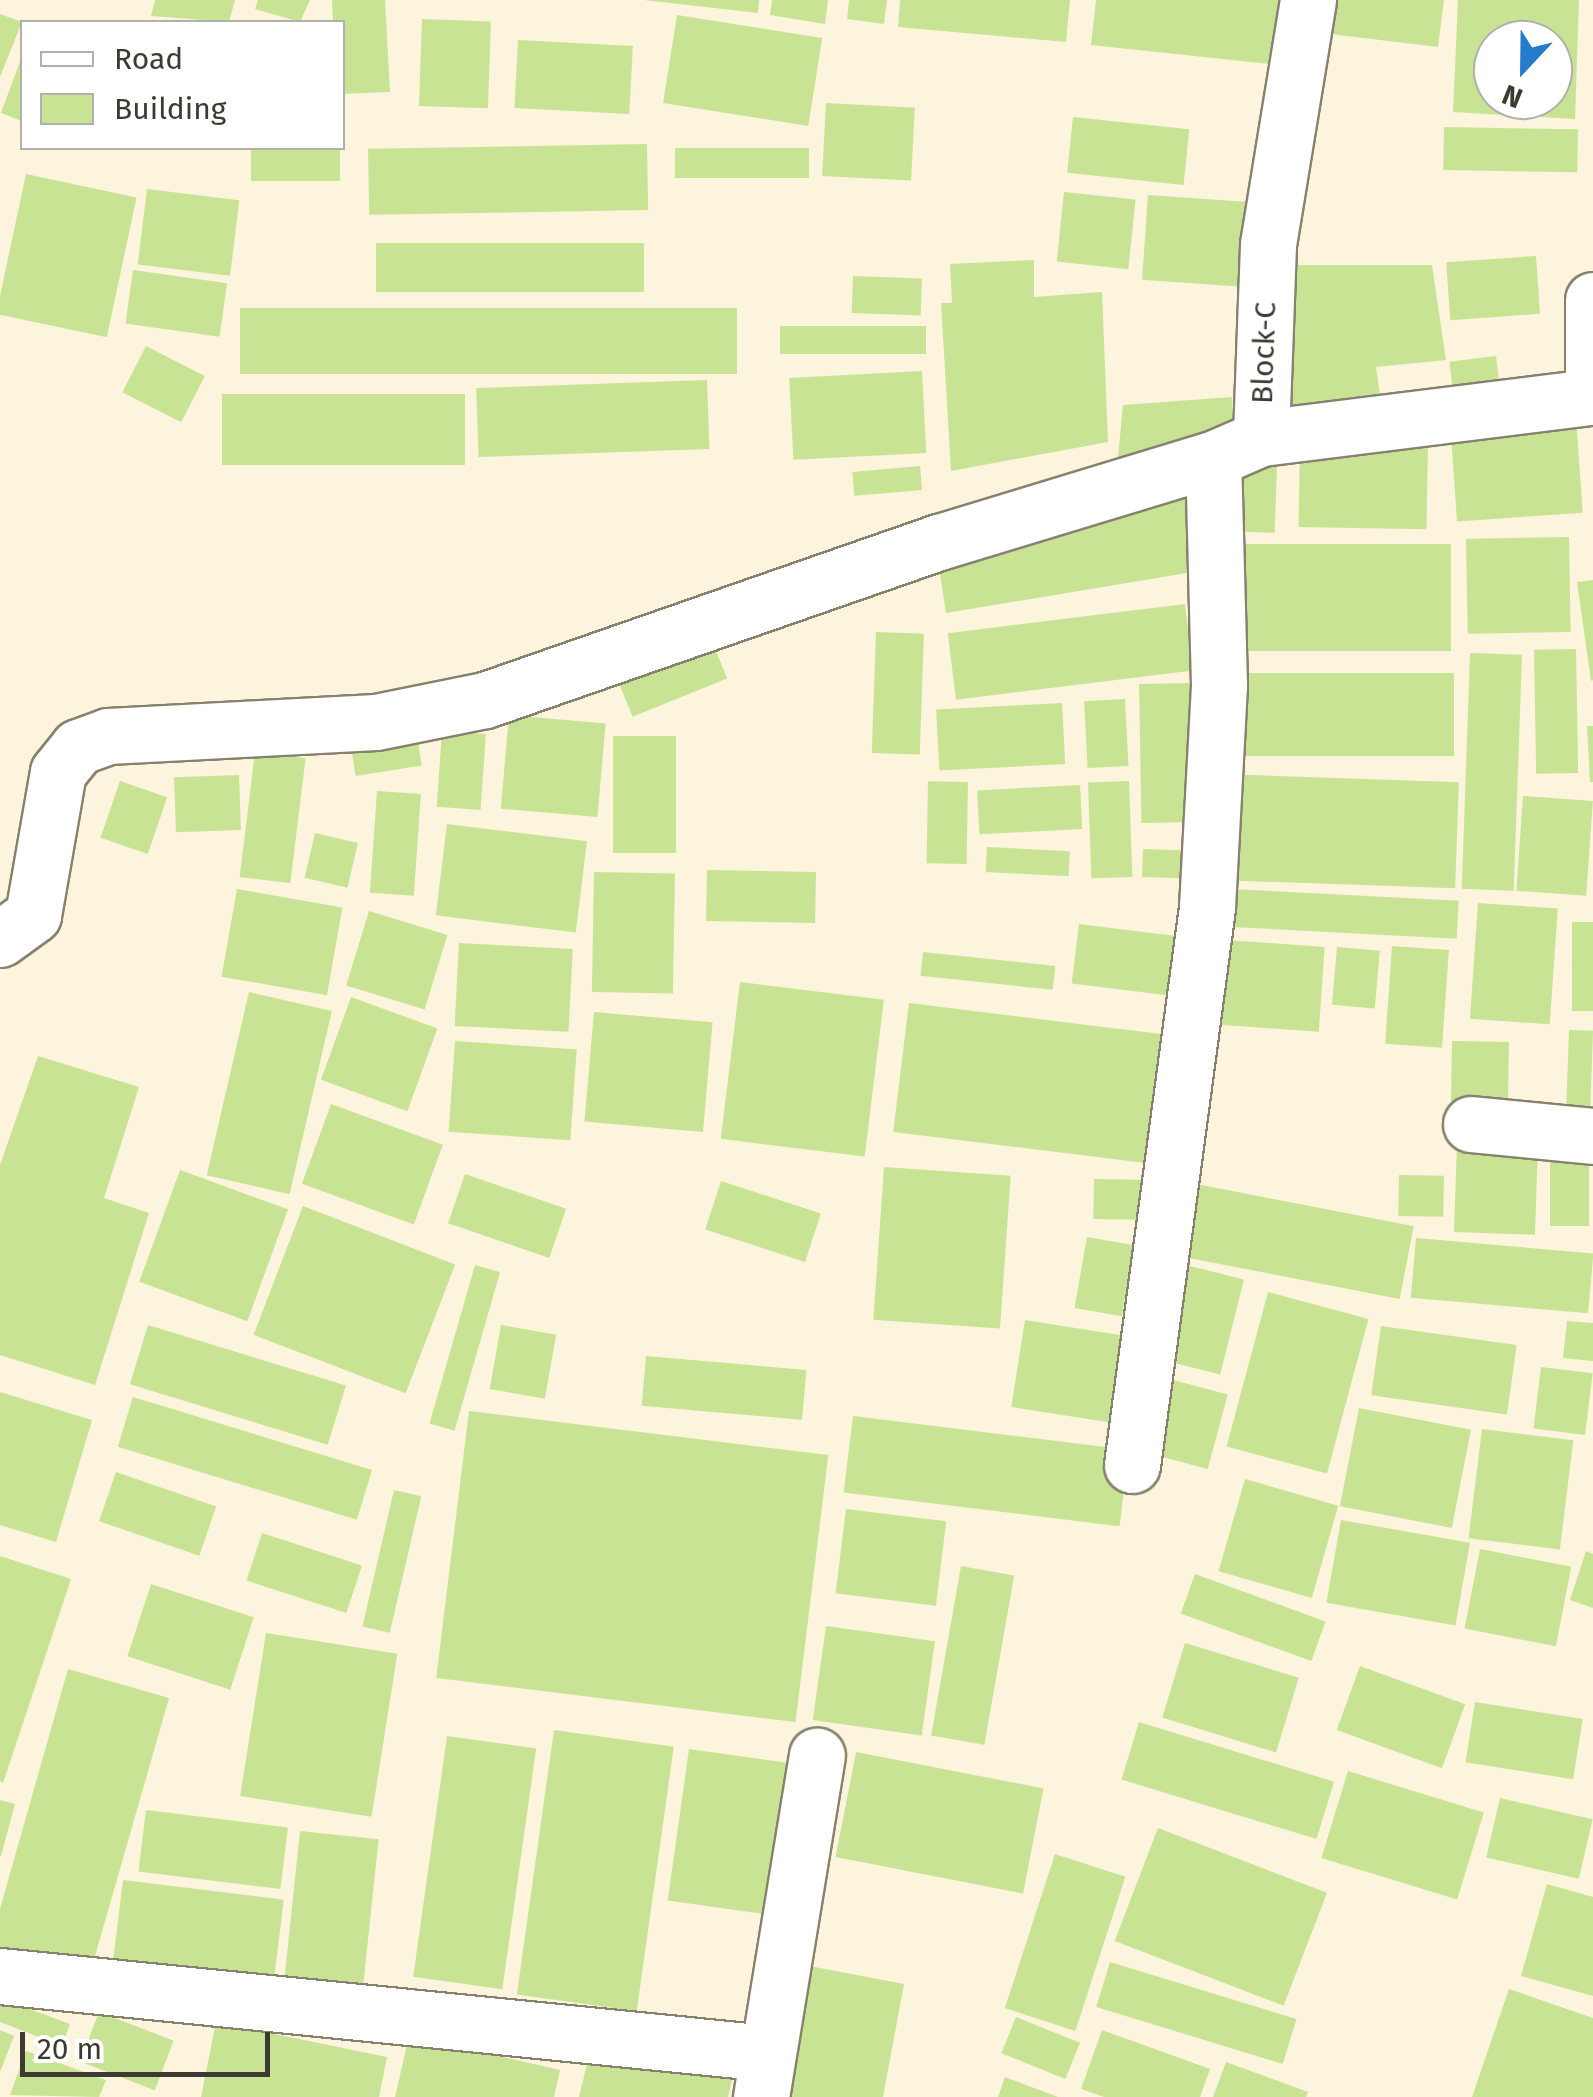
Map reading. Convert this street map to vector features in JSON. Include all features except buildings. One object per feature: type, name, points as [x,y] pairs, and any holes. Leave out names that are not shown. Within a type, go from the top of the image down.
[{"type":"street","name":"Block-C","points":[[1308,0],[1237,448],[1591,396]]},
{"type":"street","points":[[1591,396],[1593,300]]},
{"type":"street","points":[[0,939],[32,915],[58,772],[78,748],[108,736],[376,722],[485,700],[903,554],[1237,448],[1207,907],[1132,1465]]},
{"type":"street","points":[[1471,1124],[1593,1136]]},
{"type":"street","points":[[0,1976],[764,2075],[817,1756]]}]
